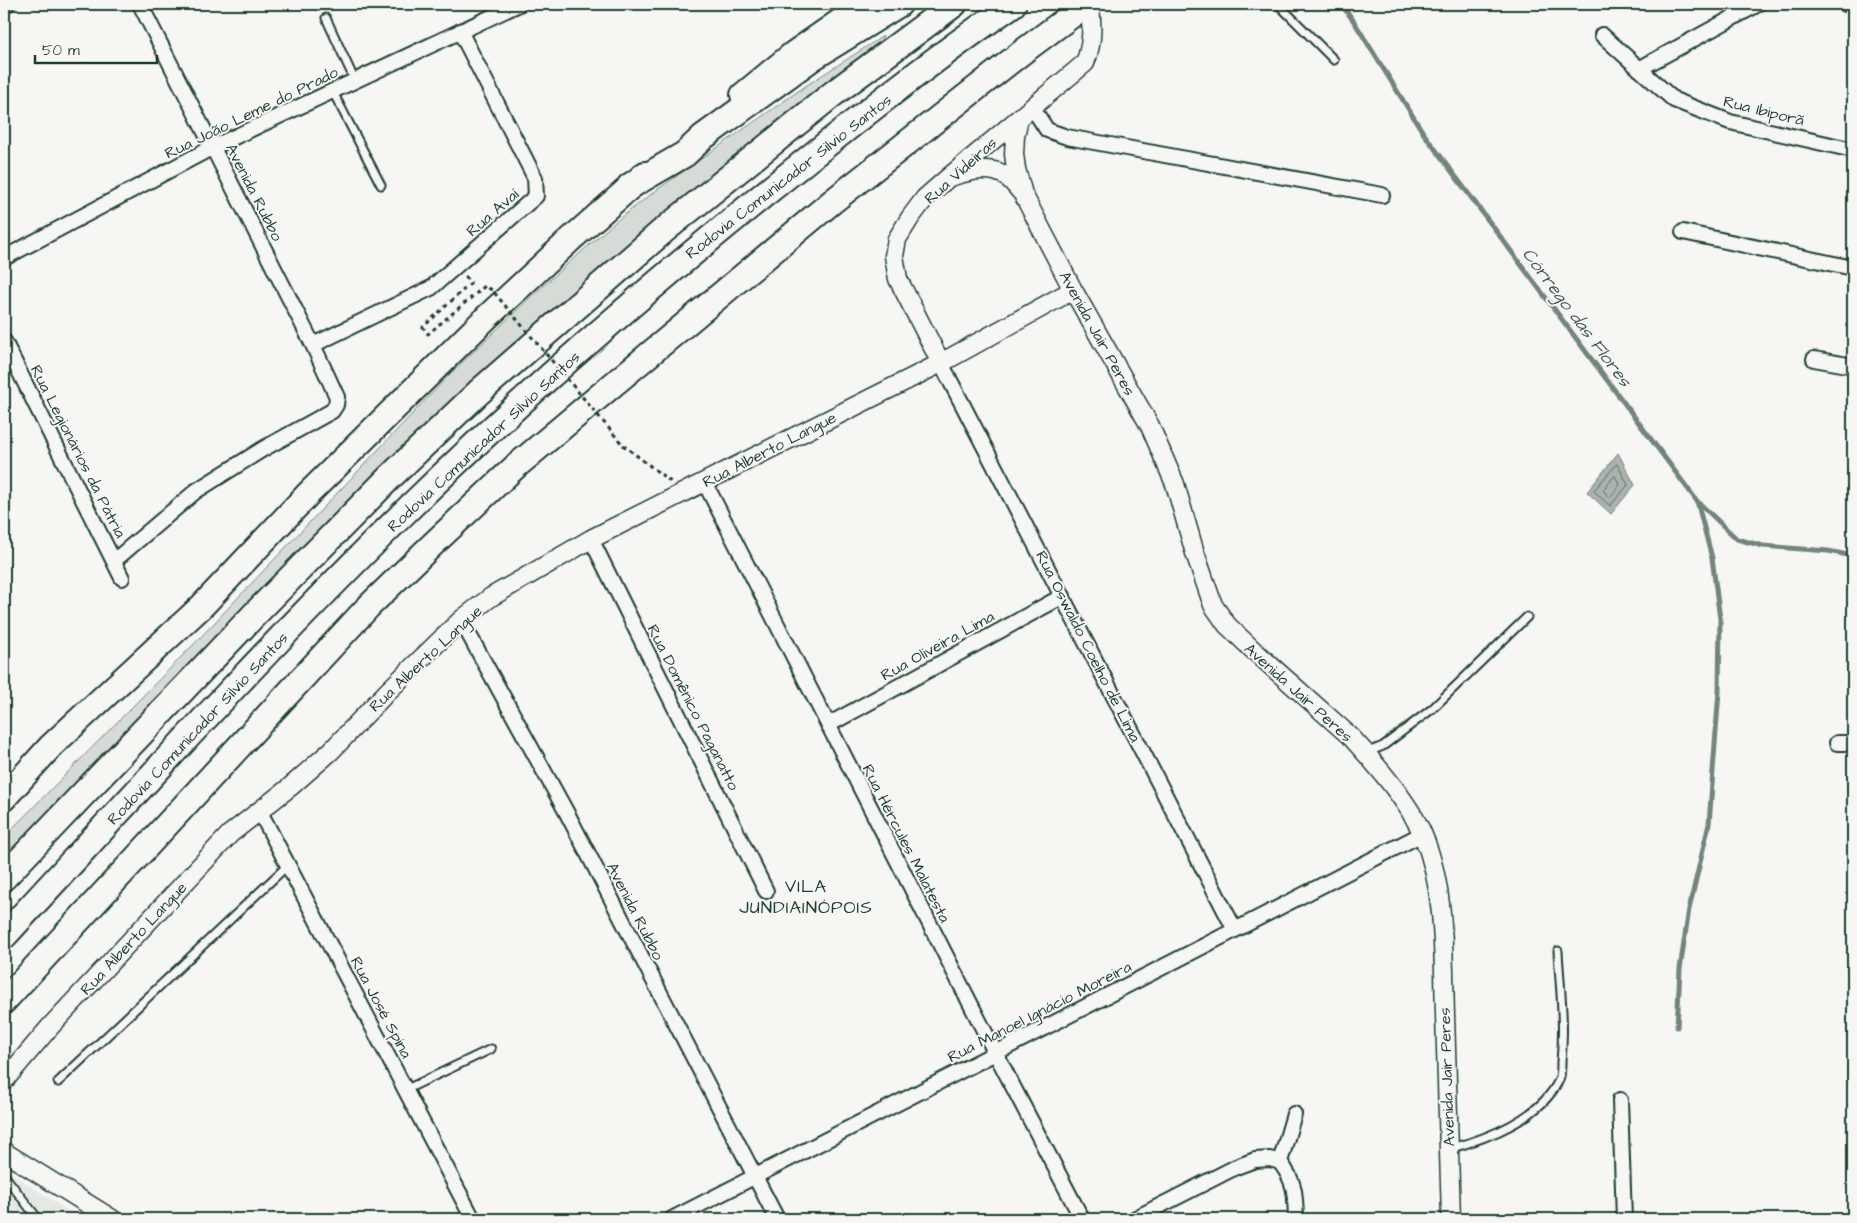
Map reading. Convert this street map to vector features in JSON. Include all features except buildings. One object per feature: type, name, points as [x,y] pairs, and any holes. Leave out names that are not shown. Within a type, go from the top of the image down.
[{"type":"highway","points":[[4,798],[51,746],[202,606],[309,493],[487,317],[630,186],[793,54],[864,4]]},
{"type":"highway","points":[[630,186],[685,154],[703,137],[812,58],[899,4]]},
{"type":"highway","name":"Rodovia Comunicador Silvio Santos","points":[[4,877],[255,614],[389,478],[479,392],[663,231],[834,93],[954,4]]},
{"type":"highway","name":"Rodovia Comunicador Silvio Santos","points":[[4,936],[276,644],[407,510],[496,424],[672,269],[855,121],[1013,4]]},
{"type":"highway","points":[[4,1001],[368,607],[515,467],[833,201],[1025,50],[1088,4]]},
{"type":"street","name":"Avenida Rubbo","points":[[115,560],[196,491],[246,459],[332,411],[336,405],[337,397],[313,345],[140,4]]},
{"type":"street","name":"Rua João Leme do Prado","points":[[4,258],[213,147],[518,4]]},
{"type":"street","points":[[1088,4],[1092,18],[1092,31],[1090,50],[1085,63],[1025,113],[1047,130],[1067,137],[1382,195]]},
{"type":"street","points":[[1639,69],[1758,4]]},
{"type":"street","points":[[1846,4],[1853,5]]},
{"type":"street","name":"Rua Avaí","points":[[313,345],[432,288],[536,196],[535,178],[460,31]]},
{"type":"street","name":"Rua Ibiporã","points":[[1602,35],[1674,100],[1730,122],[1853,150]]},
{"type":"street","name":"Rua Videiras","points":[[941,362],[898,279],[894,256],[897,239],[925,198],[1025,113]]},
{"type":"street","name":"Avenida Jair Peres","points":[[1023,194],[1014,154],[1015,136],[1025,113]]},
{"type":"street","name":"Avenida Jair Peres","points":[[949,177],[975,171],[995,171],[1007,176],[1023,194],[1073,290],[1150,426],[1175,484],[1195,553],[1213,604],[1227,625],[1252,650],[1351,737],[1366,753],[1404,802],[1422,834],[1437,879],[1443,946],[1450,1219]]},
{"type":"street","points":[[1684,232],[1853,268]]},
{"type":"street","name":"Rua Alberto Langue","points":[[4,1081],[49,1028],[223,841],[259,810],[290,788],[331,751],[387,692],[461,620],[491,597],[591,539],[941,362],[1073,290]]},
{"type":"street","name":"Rua Legionários da Pátria","points":[[4,341],[115,560],[122,578]]},
{"type":"street","points":[[1814,359],[1853,366]]},
{"type":"street","name":"Rua Oswaldo Coelho de Lima","points":[[941,362],[1235,930]]},
{"type":"street","name":"Rua Hércules Malatesta","points":[[704,481],[1082,1219]]},
{"type":"street","name":"Rua Domênico Paganatto","points":[[591,539],[766,890]]},
{"type":"street","name":"Rua Oliveira Lima","points":[[828,725],[1063,596]]},
{"type":"street","name":"Avenida Rubbo","points":[[461,620],[568,815],[777,1219]]},
{"type":"street","points":[[1837,743],[1853,743]]},
{"type":"street","name":"Rua José Spina","points":[[259,810],[474,1219]]},
{"type":"street","name":"Rua Manoel Ignácio Moreira","points":[[672,1219],[1422,834]]},
{"type":"street","points":[[1620,1100],[1624,1219]]},
{"type":"street","points":[[1280,1162],[1294,1114]]},
{"type":"street","points":[[4,1152],[112,1219]]},
{"type":"street","points":[[1134,1219],[1243,1165],[1255,1160],[1270,1159],[1280,1162],[1292,1177],[1296,1219]]},
{"type":"lane","points":[[1278,4],[1334,60]]},
{"type":"lane","points":[[326,18],[355,81]]},
{"type":"lane","points":[[332,92],[381,185]]},
{"type":"lane","points":[[1366,753],[1383,746],[1432,709],[1527,617]]},
{"type":"lane","points":[[58,1082],[288,865]]},
{"type":"lane","points":[[1449,1149],[1470,1143],[1504,1129],[1543,1104],[1560,1078],[1564,1040],[1558,951]]},
{"type":"lane","points":[[405,1090],[491,1049]]},
{"type":"lane","points":[[4,1176],[38,1219]]},
{"type":"path","points":[[471,283],[423,327],[428,334],[485,286],[492,290],[623,445],[684,492]]},
{"type":"shaded area","points":[[883,36],[875,50],[777,123],[634,242],[4,870],[4,837],[198,640],[450,374],[535,293],[615,222],[658,189],[807,85]]},
{"type":"shaded area","points":[[4,1169],[81,1219],[4,1219]]},
{"type":"water","points":[[1618,453],[1635,485],[1611,514],[1587,492]]},
{"type":"waterway","name":"Córrego das Flores","points":[[1341,4],[1353,20],[1424,134],[1697,501],[1737,539],[1763,546],[1828,551],[1853,556]]},
{"type":"waterway","points":[[1677,1027],[1680,969],[1689,909],[1709,824],[1719,691],[1720,619],[1712,558],[1697,501]]},
{"type":"district","name":"VILA JUNDIAINÓPOIS","points":[[806,896]]}]
